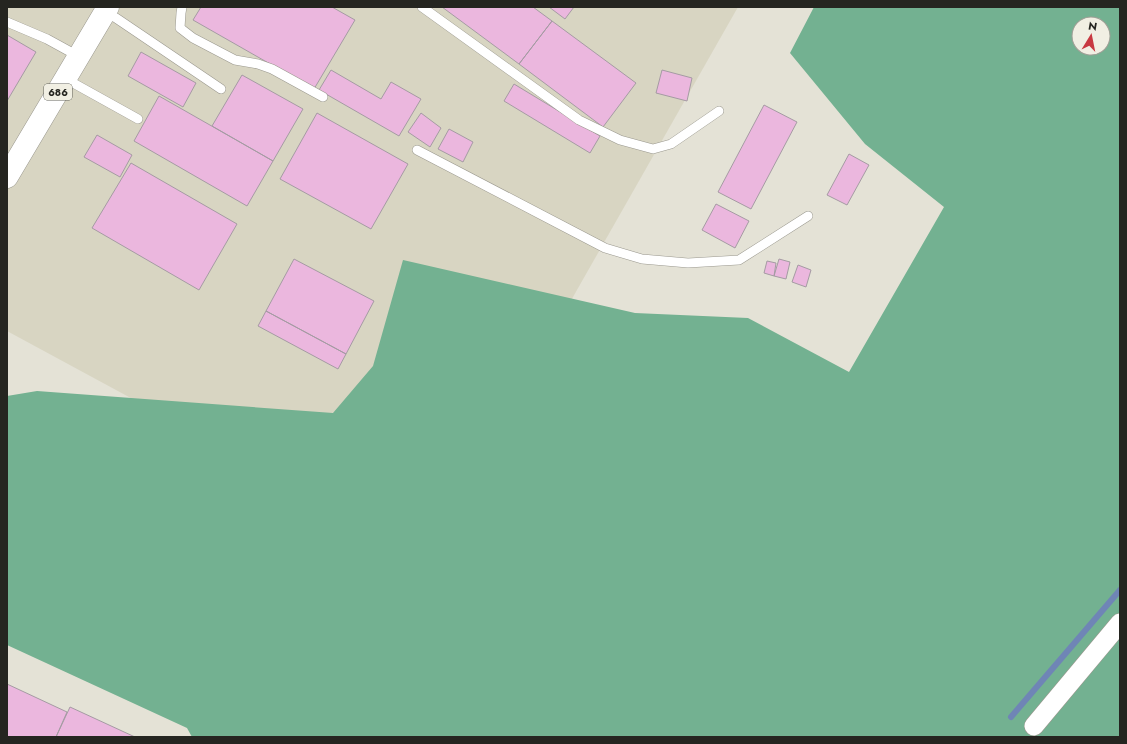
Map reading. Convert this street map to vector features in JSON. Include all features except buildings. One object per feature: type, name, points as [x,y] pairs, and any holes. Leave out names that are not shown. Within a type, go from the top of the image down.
[{"type":"main road","name":"686","points":[[7,177],[106,10]]},
{"type":"street","points":[[1034,726],[1120,623]]},
{"type":"lane","points":[[182,7],[180,28],[193,38],[235,60],[258,64],[272,69],[323,97]]},
{"type":"lane","points":[[422,7],[579,120],[620,140],[654,149],[671,144],[719,111]]},
{"type":"lane","points":[[106,10],[220,89]]},
{"type":"lane","points":[[7,22],[47,39],[78,56]]},
{"type":"lane","points":[[66,79],[138,119]]},
{"type":"lane","points":[[417,150],[605,248],[642,258],[688,263],[739,260],[808,216]]},
{"type":"shaded area","points":[[7,7],[738,7],[425,557],[7,331]]},
{"type":"green space","points":[[814,7],[1120,7],[1120,737],[192,737],[187,728],[7,645],[7,396],[37,391],[333,413],[373,366],[403,260],[635,313],[748,318],[849,372],[944,207],[865,144],[790,53]]},
{"type":"waterway","points":[[1011,717],[1120,590]]}]
